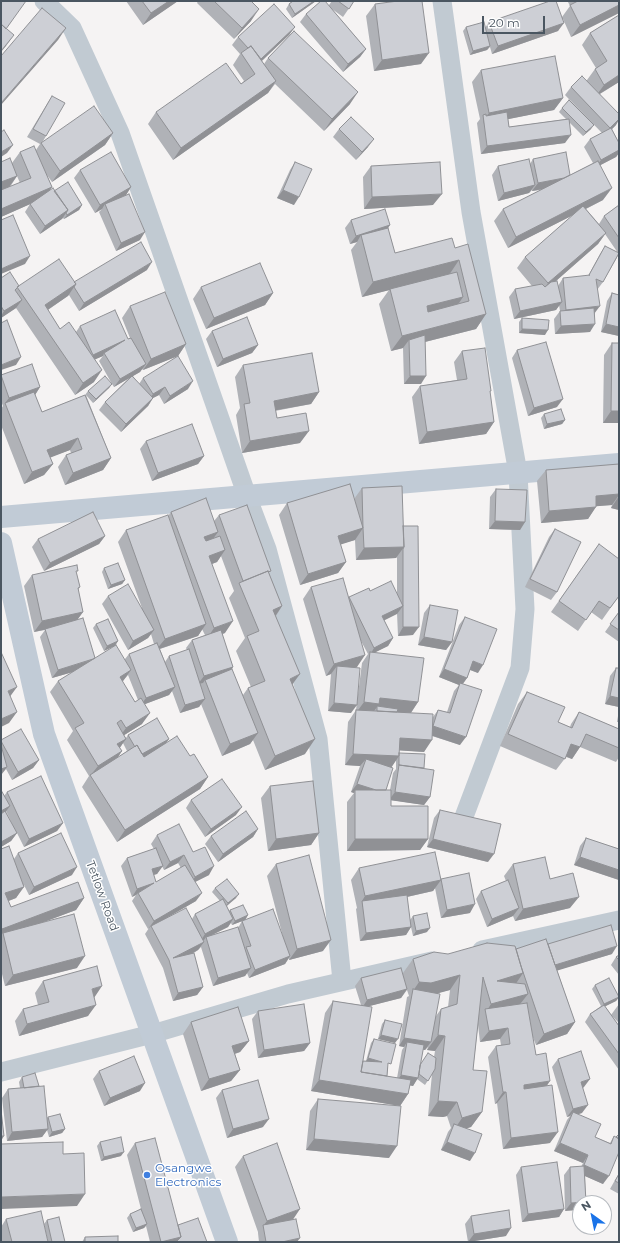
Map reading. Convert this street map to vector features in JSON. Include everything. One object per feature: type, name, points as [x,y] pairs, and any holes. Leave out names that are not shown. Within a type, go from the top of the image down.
[{"type":"street","points":[[44,1],[72,28],[120,133],[267,549],[318,739],[342,982]]},
{"type":"street","points":[[442,1],[471,212],[518,473],[525,609],[520,668],[462,822]]},
{"type":"street","points":[[1,517],[619,464]]},
{"type":"street","name":"Tetlow Road","points":[[1,543],[44,734],[226,1242]]},
{"type":"street","points":[[1,1072],[152,1034],[288,994],[619,920]]},
{"type":"building","points":[[1,1],[26,1],[6,29],[1,24]]},
{"type":"building","points":[[142,1],[169,1],[151,13]]},
{"type":"building","points":[[214,1],[251,1],[259,9],[242,28]]},
{"type":"building","points":[[293,1],[314,1],[295,14],[289,4]]},
{"type":"building","points":[[321,1],[325,1],[366,49],[348,64],[306,14]]},
{"type":"building","points":[[338,1],[354,1],[349,9]]},
{"type":"building","points":[[398,1],[422,1],[429,53],[382,60],[375,4]]},
{"type":"building","points":[[550,1],[556,1],[564,23],[498,46],[489,22]]},
{"type":"building","points":[[578,1],[619,1],[619,5],[580,25],[570,5]]},
{"type":"building","points":[[274,4],[295,27],[261,59],[251,46],[248,48],[238,37]]},
{"type":"building","points":[[42,8],[66,28],[1,103],[1,56]]},
{"type":"building","points":[[619,15],[619,75],[604,85],[595,69],[607,61],[590,33]]},
{"type":"building","points":[[484,22],[490,46],[473,51],[466,27]]},
{"type":"building","points":[[1,24],[14,35],[1,51]]},
{"type":"building","points":[[294,31],[358,92],[332,119],[268,58]]},
{"type":"building","points":[[251,46],[276,81],[181,148],[156,112],[226,63],[241,84],[255,74],[241,53]]},
{"type":"building","points":[[555,56],[563,98],[489,113],[481,70]]},
{"type":"building","points":[[582,76],[619,114],[619,119],[610,128],[571,87]]},
{"type":"building","points":[[52,96],[65,103],[46,136],[33,129]]},
{"type":"building","points":[[569,100],[594,125],[586,132],[562,108]]},
{"type":"building","points":[[94,106],[113,133],[60,171],[41,143]]},
{"type":"building","points":[[507,112],[509,127],[569,119],[571,135],[487,146],[483,115],[486,114],[486,116]]},
{"type":"building","points":[[351,117],[374,139],[362,152],[339,129]]},
{"type":"building","points":[[611,128],[619,143],[619,150],[601,160],[590,139]]},
{"type":"building","points":[[4,130],[13,145],[1,152],[1,132]]},
{"type":"building","points":[[34,146],[52,187],[1,209],[1,190],[31,178],[20,152]]},
{"type":"building","points":[[111,152],[131,187],[100,205],[80,170]]},
{"type":"building","points":[[566,152],[570,175],[564,178],[538,183],[533,159]]},
{"type":"building","points":[[10,158],[17,176],[1,182],[1,162]]},
{"type":"building","points":[[529,159],[535,185],[504,193],[498,166]]},
{"type":"building","points":[[598,161],[612,188],[516,237],[503,209]]},
{"type":"building","points":[[295,162],[312,169],[299,197],[283,190]]},
{"type":"building","points":[[440,162],[442,194],[372,197],[371,166]]},
{"type":"building","points":[[68,182],[82,205],[67,215],[66,213],[68,210],[54,191]]},
{"type":"building","points":[[53,188],[68,210],[45,226],[30,204]]},
{"type":"building","points":[[129,194],[145,232],[121,243],[105,204]]},
{"type":"building","points":[[619,205],[619,238],[604,216]]},
{"type":"building","points":[[583,206],[606,233],[548,283],[525,257]]},
{"type":"building","points":[[385,209],[390,225],[356,236],[351,220]]},
{"type":"building","points":[[13,215],[30,256],[1,269],[1,220]]},
{"type":"building","points":[[388,228],[395,253],[452,238],[455,248],[468,244],[486,314],[402,336],[390,289],[457,272],[463,297],[427,306],[428,312],[469,301],[459,260],[373,282],[361,235]]},
{"type":"building","points":[[141,242],[152,262],[84,303],[74,287],[76,284],[74,282]]},
{"type":"building","points":[[605,246],[619,253],[603,282],[596,279],[600,306],[566,310],[563,278],[590,275]]},
{"type":"building","points":[[59,259],[76,284],[45,305],[60,329],[69,322],[102,370],[83,383],[17,287]]},
{"type":"building","points":[[260,263],[273,293],[214,318],[201,287]]},
{"type":"building","points":[[10,272],[19,286],[15,290],[22,300],[4,311],[1,306],[1,278]]},
{"type":"building","points":[[557,281],[562,302],[520,311],[515,289],[542,284],[545,287],[551,282]]},
{"type":"building","points":[[165,292],[186,344],[151,359],[130,306]]},
{"type":"building","points":[[612,293],[619,295],[619,327],[606,324]]},
{"type":"building","points":[[594,308],[595,324],[561,326],[560,311]]},
{"type":"building","points":[[115,310],[128,339],[131,338],[146,364],[120,379],[104,353],[125,340],[93,355],[80,326]]},
{"type":"building","points":[[247,317],[258,345],[223,359],[212,331]]},
{"type":"building","points":[[522,318],[549,320],[548,330],[522,329]]},
{"type":"building","points":[[7,320],[21,357],[1,365],[1,323]]},
{"type":"building","points":[[425,335],[426,376],[410,376],[409,340]]},
{"type":"building","points":[[546,342],[563,399],[534,408],[517,350]]},
{"type":"building","points":[[612,343],[619,343],[619,411],[611,411]]},
{"type":"building","points":[[485,348],[494,422],[427,432],[420,386],[467,379],[462,351]]},
{"type":"building","points":[[312,353],[319,392],[274,401],[277,418],[306,413],[309,431],[250,441],[244,404],[250,403],[243,365]]},
{"type":"building","points":[[178,356],[193,381],[170,396],[165,387],[153,394],[143,378]]},
{"type":"building","points":[[32,364],[40,387],[9,398],[1,375]]},
{"type":"building","points":[[105,376],[112,384],[96,399],[88,391]]},
{"type":"building","points":[[132,376],[153,398],[126,424],[105,402]]},
{"type":"building","points":[[34,392],[42,412],[85,395],[111,458],[73,473],[66,455],[82,449],[78,438],[47,450],[53,464],[32,472],[5,403]]},
{"type":"building","points":[[561,409],[565,420],[547,424],[544,414]]},
{"type":"building","points":[[192,424],[204,456],[158,473],[146,441]]},
{"type":"building","points":[[619,464],[619,494],[596,496],[596,507],[549,511],[546,470]]},
{"type":"building","points":[[350,484],[363,528],[338,536],[346,562],[308,574],[287,503]]},
{"type":"building","points":[[402,486],[404,547],[364,548],[362,488]]},
{"type":"building","points":[[496,489],[527,490],[525,522],[495,521]]},
{"type":"building","points":[[206,498],[218,532],[204,537],[206,541],[220,536],[225,550],[209,556],[233,621],[214,628],[171,512]]},
{"type":"building","points":[[247,505],[271,571],[243,581],[219,515]]},
{"type":"building","points":[[93,512],[105,536],[50,563],[38,539]]},
{"type":"building","points":[[168,515],[206,624],[165,639],[126,530]]},
{"type":"building","points":[[403,526],[418,526],[419,627],[403,627]]},
{"type":"building","points":[[555,529],[581,542],[557,592],[530,579]]},
{"type":"building","points":[[599,544],[619,559],[619,596],[610,608],[599,601],[586,620],[559,601]]},
{"type":"building","points":[[118,563],[125,580],[111,585],[104,568]]},
{"type":"building","points":[[77,565],[78,571],[76,571],[80,587],[78,588],[83,612],[42,621],[32,575]]},
{"type":"building","points":[[268,571],[282,606],[273,610],[300,674],[290,679],[315,739],[275,756],[248,688],[265,681],[247,636],[259,631],[239,583]]},
{"type":"building","points":[[343,578],[365,655],[334,664],[311,587]]},
{"type":"building","points":[[391,581],[403,606],[382,616],[393,638],[374,648],[349,597],[369,588],[370,591]]},
{"type":"building","points":[[128,584],[154,630],[133,641],[108,596]]},
{"type":"building","points":[[430,605],[458,610],[452,642],[424,637]]},
{"type":"building","points":[[619,612],[619,630],[610,624]]},
{"type":"building","points":[[465,617],[497,629],[483,665],[473,661],[467,678],[444,669]]},
{"type":"building","points":[[83,618],[95,658],[58,670],[45,629]]},
{"type":"building","points":[[108,619],[118,641],[107,646],[96,624]]},
{"type":"building","points":[[221,630],[233,667],[204,676],[192,640]]},
{"type":"building","points":[[157,643],[175,687],[146,698],[129,654]]},
{"type":"building","points":[[116,645],[131,670],[120,677],[135,702],[141,698],[150,713],[126,728],[121,720],[117,723],[126,739],[117,744],[122,751],[98,766],[75,728],[84,723],[58,681]]},
{"type":"building","points":[[189,649],[205,699],[185,705],[169,656]]},
{"type":"building","points":[[1,652],[17,687],[8,691],[17,712],[1,719]]},
{"type":"building","points":[[370,652],[424,658],[418,702],[380,698],[379,704],[364,702]]},
{"type":"building","points":[[337,666],[360,668],[357,705],[334,703]]},
{"type":"building","points":[[616,668],[619,668],[619,698],[610,696]]},
{"type":"building","points":[[232,669],[258,733],[230,744],[205,680]]},
{"type":"building","points":[[460,683],[482,690],[466,737],[433,726],[438,710],[450,713]]},
{"type":"building","points":[[527,692],[565,707],[558,722],[572,728],[579,712],[619,729],[619,748],[586,734],[580,747],[571,744],[565,759],[508,734]]},
{"type":"building","points":[[377,706],[398,709],[397,712],[377,711]]},
{"type":"building","points":[[356,710],[433,714],[432,740],[400,738],[399,756],[353,754]]},
{"type":"building","points":[[157,718],[169,739],[142,754],[137,745],[135,747],[128,735]]},
{"type":"building","points":[[21,729],[39,760],[18,772],[1,740]]},
{"type":"building","points":[[177,736],[190,756],[194,754],[208,777],[125,830],[90,775],[137,745],[144,757]]},
{"type":"building","points":[[1,745],[7,767],[1,769]]},
{"type":"building","points":[[399,753],[425,754],[424,768],[399,765]]},
{"type":"building","points":[[366,759],[393,768],[386,790],[376,790],[357,784]]},
{"type":"building","points":[[399,765],[434,770],[430,797],[395,792]]},
{"type":"building","points":[[41,776],[63,823],[29,839],[7,792]]},
{"type":"building","points":[[222,779],[242,807],[211,829],[191,800]]},
{"type":"building","points":[[313,781],[319,833],[276,839],[270,786]]},
{"type":"building","points":[[1,790],[10,806],[1,811]]},
{"type":"building","points":[[355,790],[391,790],[391,806],[428,806],[428,839],[355,839]]},
{"type":"building","points":[[440,810],[501,824],[494,854],[433,839]]},
{"type":"building","points":[[5,811],[17,833],[1,842],[1,814]]},
{"type":"building","points":[[246,811],[258,829],[223,854],[211,836]]},
{"type":"building","points":[[179,824],[193,852],[205,847],[214,866],[195,877],[184,855],[170,862],[157,835]]},
{"type":"building","points":[[61,833],[77,867],[34,887],[18,853]]},
{"type":"building","points":[[586,838],[619,849],[619,870],[580,857]]},
{"type":"building","points":[[9,846],[24,887],[5,893],[11,907],[78,882],[84,898],[2,929],[1,849]]},
{"type":"building","points":[[156,848],[163,866],[152,869],[156,882],[185,865],[202,893],[154,921],[138,893],[154,883],[137,889],[127,858]]},
{"type":"building","points":[[435,852],[441,880],[365,896],[359,868]]},
{"type":"building","points":[[309,855],[331,940],[297,949],[276,864]]},
{"type":"building","points":[[545,857],[550,879],[573,873],[579,897],[523,909],[513,864]]},
{"type":"building","points":[[469,873],[475,904],[447,910],[441,879]]},
{"type":"building","points":[[227,879],[239,894],[228,903],[215,888]]},
{"type":"building","points":[[508,880],[519,908],[492,919],[481,891]]},
{"type":"building","points":[[407,895],[411,927],[366,933],[362,901]]},
{"type":"building","points":[[223,899],[233,919],[205,934],[195,914]]},
{"type":"building","points":[[243,905],[248,915],[235,921],[230,910]]},
{"type":"building","points":[[186,908],[204,942],[173,958],[194,953],[203,987],[178,993],[169,960],[151,926]]},
{"type":"building","points":[[273,909],[290,956],[255,970],[246,947],[251,946],[242,921]]},
{"type":"building","points":[[427,913],[430,928],[416,931],[413,916]]},
{"type":"building","points":[[74,914],[85,956],[13,975],[3,933]]},
{"type":"building","points":[[611,925],[617,946],[555,965],[548,944]]},
{"type":"building","points":[[238,927],[251,968],[218,978],[206,937]]},
{"type":"building","points":[[546,939],[575,1022],[544,1034],[516,949]]},
{"type":"building","points":[[487,943],[515,946],[523,973],[497,981],[525,984],[528,994],[491,1004],[483,977],[473,1070],[487,1071],[482,1112],[462,1118],[457,1102],[438,1101],[445,1036],[438,1035],[441,1009],[457,1004],[460,975],[431,983],[419,982],[413,959],[434,952],[448,954]]},
{"type":"building","points":[[97,966],[102,986],[92,989],[96,1005],[27,1024],[23,1009],[49,1002],[43,981]]},
{"type":"building","points":[[401,968],[407,989],[367,1000],[361,978]]},
{"type":"building","points":[[609,978],[619,997],[604,1004],[595,985]]},
{"type":"building","points":[[413,989],[440,994],[431,1042],[404,1038]]},
{"type":"building","points":[[333,1001],[372,1007],[361,1072],[411,1080],[408,1094],[319,1080]]},
{"type":"building","points":[[527,1003],[536,1055],[546,1053],[550,1081],[524,1085],[524,1089],[552,1085],[558,1132],[511,1138],[506,1092],[503,1092],[496,1046],[510,1044],[508,1028],[489,1031],[485,1009]]},
{"type":"building","points":[[304,1004],[310,1043],[264,1050],[258,1011]]},
{"type":"building","points":[[604,1005],[619,1026],[619,1054],[590,1014]]},
{"type":"building","points":[[238,1007],[249,1041],[232,1046],[240,1070],[209,1079],[191,1022]]},
{"type":"building","points":[[385,1020],[402,1024],[398,1039],[381,1035]]},
{"type":"building","points":[[374,1039],[396,1044],[391,1064],[388,1063],[387,1076],[361,1072],[363,1061],[382,1062],[368,1058]]},
{"type":"building","points":[[407,1042],[424,1045],[418,1078],[401,1075]]},
{"type":"building","points":[[581,1051],[590,1079],[581,1082],[588,1105],[573,1109],[558,1059]]},
{"type":"building","points":[[428,1053],[436,1058],[435,1069],[428,1081],[419,1074],[420,1065]]},
{"type":"building","points":[[134,1056],[145,1083],[110,1098],[99,1071]]},
{"type":"building","points":[[35,1073],[39,1086],[24,1088],[22,1077]]},
{"type":"building","points":[[258,1080],[269,1119],[233,1129],[222,1090]]},
{"type":"building","points":[[44,1086],[48,1129],[12,1132],[8,1089]]},
{"type":"building","points":[[318,1099],[401,1106],[397,1146],[314,1139]]},
{"type":"building","points":[[1,1110],[4,1136],[1,1136]]},
{"type":"building","points":[[573,1112],[601,1124],[595,1137],[611,1144],[614,1136],[619,1139],[619,1152],[609,1176],[584,1165],[588,1155],[560,1143]]},
{"type":"building","points":[[60,1114],[65,1129],[52,1132],[48,1117]]},
{"type":"building","points":[[454,1124],[482,1134],[475,1153],[447,1142]]},
{"type":"building","points":[[121,1137],[124,1152],[104,1157],[100,1142]]},
{"type":"building","points":[[155,1138],[181,1237],[161,1242],[135,1143]]},
{"type":"building","points":[[63,1142],[63,1154],[84,1153],[85,1194],[1,1197],[1,1144]]},
{"type":"building","points":[[277,1143],[300,1209],[267,1221],[243,1156]]},
{"type":"building","points":[[557,1162],[564,1209],[528,1214],[521,1167]]},
{"type":"building","points":[[584,1166],[586,1195],[572,1195],[571,1203],[570,1167]]},
{"type":"building","points":[[619,1174],[619,1183],[615,1181]]},
{"type":"building","points":[[141,1209],[147,1224],[136,1228],[130,1214]]},
{"type":"building","points":[[509,1210],[511,1228],[474,1234],[471,1216]]},
{"type":"building","points":[[41,1211],[48,1242],[12,1242],[6,1219]]},
{"type":"building","points":[[59,1217],[65,1242],[52,1242],[47,1220]]},
{"type":"building","points":[[198,1218],[207,1242],[178,1242],[177,1241],[181,1237],[178,1225]]},
{"type":"building","points":[[296,1219],[300,1238],[282,1242],[266,1242],[263,1225]]},
{"type":"building","points":[[118,1236],[118,1242],[85,1242],[85,1237]]},
{"type":"place","name":"Osangwe Electronics","points":[[147,1175]]}]
